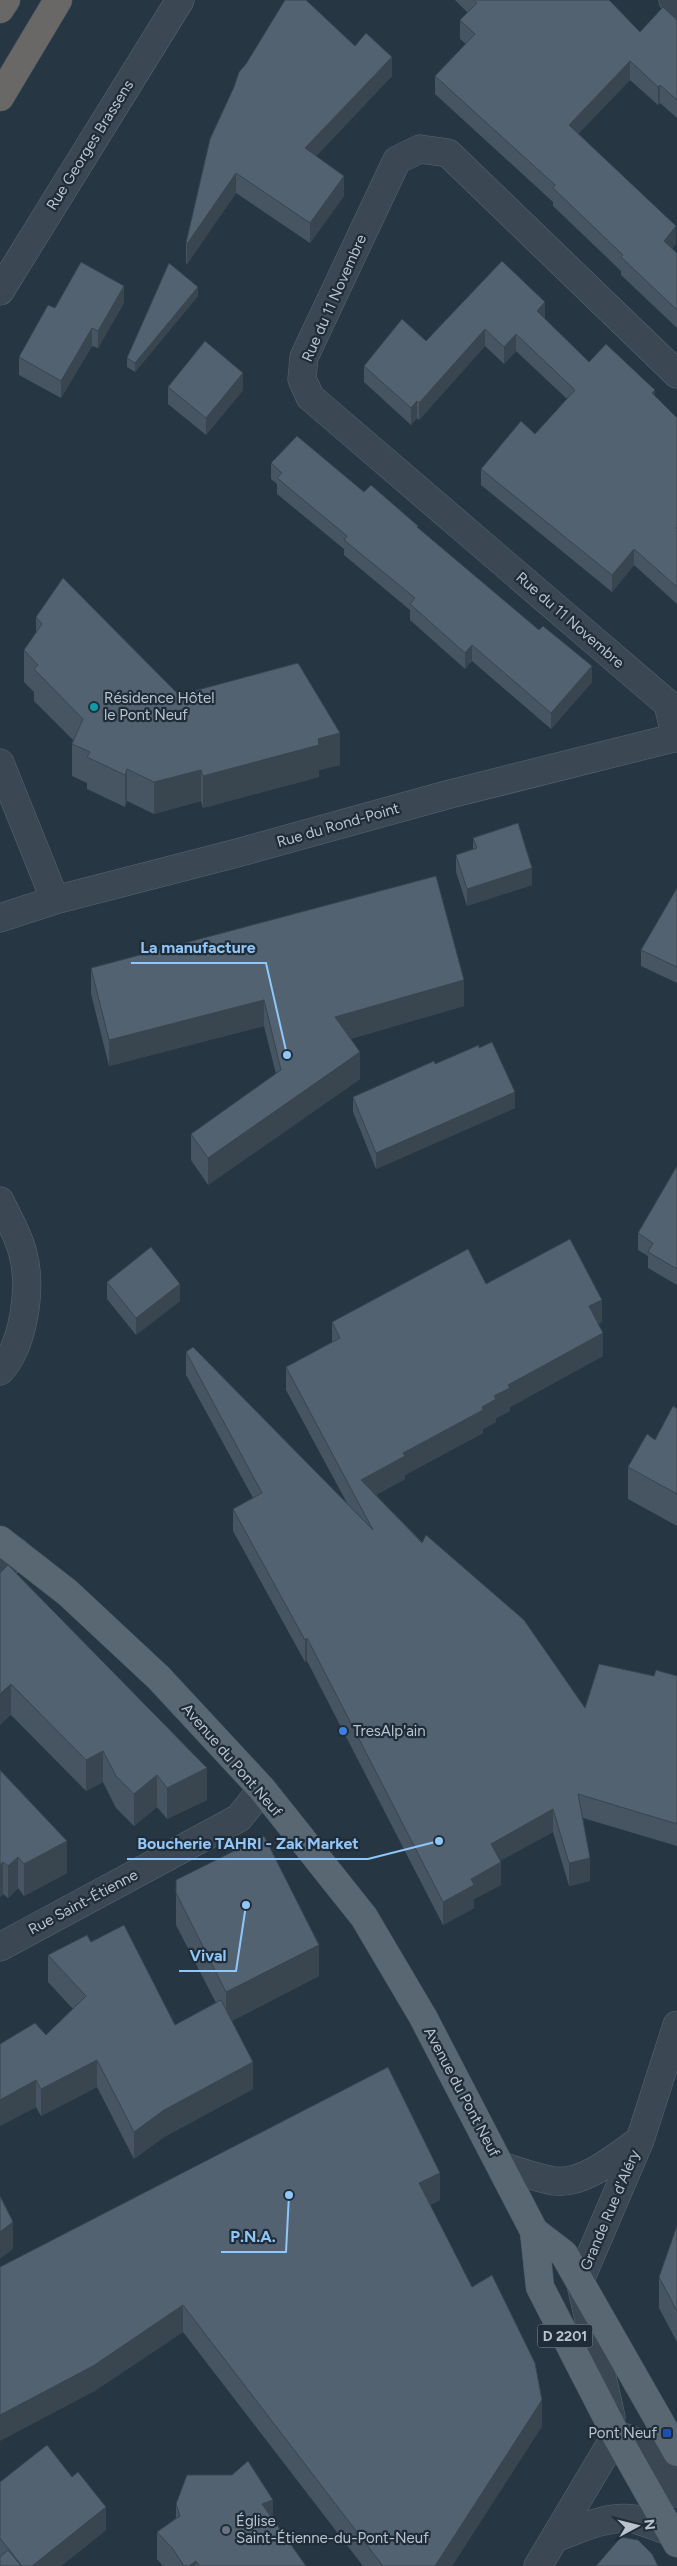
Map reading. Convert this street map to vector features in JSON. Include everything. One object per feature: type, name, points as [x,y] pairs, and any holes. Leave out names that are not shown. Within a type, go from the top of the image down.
[{"type":"highway","points":[[0,8],[6,0]]},
{"type":"highway","points":[[0,96],[58,0]]},
{"type":"main road","name":"Avenue du Pont Neuf","points":[[5,1554],[68,1592],[159,1678],[262,1789],[364,1918],[423,2017],[534,2231],[540,2287],[616,2435],[674,2538]]},
{"type":"main road","name":"Avenue du Pont Neuf","points":[[534,2231],[564,2254],[677,2452]]},
{"type":"street","name":"Rue Georges Brassens","points":[[0,291],[180,0]]},
{"type":"street","points":[[673,0],[677,4]]},
{"type":"street","name":"Rue du 11 Novembre","points":[[676,737],[668,704],[310,397],[302,379],[304,357],[397,160],[420,150],[448,153],[677,374]]},
{"type":"street","name":"Rue du Rond-Point","points":[[0,918],[55,900],[237,853],[450,794],[676,737]]},
{"type":"street","points":[[0,763],[55,900]]},
{"type":"street","points":[[0,1201],[23,1254],[26,1278],[23,1326],[0,1371]]},
{"type":"street","name":"Rue Saint-Étienne","points":[[0,1947],[239,1818],[262,1789]]},
{"type":"street","name":"Grande Rue d'Aléry","points":[[580,2280],[640,2140],[677,2025]]},
{"type":"street","name":"Grande Rue d'Aléry","points":[[501,2166],[555,2181],[598,2170],[640,2140]]},
{"type":"street","name":"Avenue du Pont Neuf","points":[[580,2280],[616,2435]]},
{"type":"street","points":[[538,2566],[616,2435],[635,2440],[655,2454],[677,2493]]},
{"type":"street","points":[[555,2538],[597,2522],[623,2518],[636,2520],[674,2538]]},
{"type":"building","points":[[285,0],[306,0],[355,46],[366,33],[392,57],[305,148],[344,176],[310,223],[236,173],[187,244],[210,139],[239,72],[246,64]]},
{"type":"building","points":[[474,0],[609,0],[640,32],[663,7],[677,20],[677,100],[660,85],[658,87],[630,61],[569,125],[676,226],[664,241],[677,253],[677,310],[553,188],[555,185],[435,76],[475,34],[460,20],[477,3]]},
{"type":"building","points":[[502,261],[545,302],[537,311],[589,362],[606,344],[655,390],[652,393],[677,418],[677,587],[634,549],[612,575],[481,469],[521,421],[535,434],[575,390],[516,334],[504,347],[485,329],[419,403],[417,401],[411,408],[364,366],[402,319],[426,341]]},
{"type":"building","points":[[81,262],[124,286],[98,331],[92,328],[61,381],[19,357],[48,305],[55,308]]},
{"type":"building","points":[[169,263],[198,287],[135,363],[127,358]]},
{"type":"building","points":[[205,341],[243,373],[206,418],[168,387]]},
{"type":"building","points":[[297,436],[364,492],[371,485],[417,527],[539,630],[543,626],[592,666],[551,713],[472,645],[465,653],[410,604],[415,598],[344,540],[347,536],[277,478],[282,473],[271,463]]},
{"type":"building","name":"Résidence Hôtel le Pont Neuf","points":[[63,578],[179,695],[298,663],[340,733],[318,739],[319,745],[203,776],[201,770],[154,782],[127,769],[125,775],[87,757],[90,752],[72,744],[83,719],[34,669],[38,665],[24,650],[42,624],[36,617]]},
{"type":"building","points":[[518,823],[532,868],[467,889],[456,855],[477,848],[473,838]]},
{"type":"building","points":[[436,876],[464,980],[335,1017],[360,1052],[208,1158],[191,1134],[281,1070],[264,1000],[109,1040],[91,968]]},
{"type":"building","points":[[677,888],[677,967],[641,950]]},
{"type":"building","points":[[492,1042],[515,1092],[376,1153],[353,1097],[434,1061],[435,1064],[479,1045],[479,1048]]},
{"type":"building","points":[[677,1166],[677,1269],[648,1252],[653,1243],[638,1233]]},
{"type":"building","points":[[570,1239],[602,1300],[589,1306],[603,1333],[508,1385],[510,1388],[494,1396],[496,1399],[482,1407],[483,1410],[403,1453],[405,1456],[361,1480],[422,1543],[426,1535],[524,1620],[585,1708],[599,1664],[654,1676],[656,1670],[677,1676],[677,1824],[578,1794],[590,1858],[569,1863],[553,1809],[491,1844],[501,1862],[471,1879],[474,1885],[443,1902],[307,1638],[305,1640],[233,1509],[262,1493],[186,1352],[193,1347],[373,1530],[286,1367],[340,1338],[332,1322],[468,1249],[486,1284]]},
{"type":"building","points":[[151,1247],[180,1284],[136,1318],[107,1282]]},
{"type":"building","points":[[673,1406],[677,1409],[677,1494],[628,1467],[647,1434],[655,1440]]},
{"type":"building","points":[[8,1565],[207,1768],[167,1788],[157,1775],[134,1794],[116,1776],[103,1751],[86,1760],[11,1684],[0,1694],[0,1573]]},
{"type":"building","points":[[0,1770],[67,1841],[24,1864],[18,1857],[8,1866],[3,1862],[0,1865]]},
{"type":"building","points":[[264,1836],[319,1945],[226,1992],[176,1893],[176,1880]]},
{"type":"building","points":[[124,1925],[175,2025],[221,2000],[253,2062],[164,2110],[134,2132],[97,2060],[41,2089],[36,2080],[0,2100],[0,2044],[35,2023],[46,2035],[86,1996],[48,1955],[87,1935],[91,1942]]},
{"type":"building","points":[[388,2067],[440,2173],[419,2183],[472,2287],[492,2275],[535,2363],[542,2400],[435,2566],[383,2566],[183,2305],[93,2366],[0,2415],[0,2267]]},
{"type":"building","points":[[0,2196],[13,2222],[0,2232]]},
{"type":"building","points":[[677,2226],[677,2311],[659,2277]]},
{"type":"building","points":[[47,2445],[72,2477],[78,2472],[106,2507],[32,2566],[22,2566],[0,2538],[0,2482]]},
{"type":"building","points":[[248,2461],[273,2500],[262,2504],[306,2566],[200,2566],[196,2561],[189,2566],[184,2566],[173,2549],[157,2532],[180,2516],[176,2504],[187,2475],[232,2475]]},
{"type":"building","points":[[621,2537],[638,2540],[652,2554],[658,2566],[596,2566]]},
{"type":"building","points":[[8,2550],[21,2566],[0,2566],[0,2557]]},
{"type":"place","name":"Résidence Hôtel le Pont Neuf","points":[[94,707]]},
{"type":"place","name":"La manufacture","points":[[287,1055]]},
{"type":"place","name":"TresAlp'ain","points":[[343,1731]]},
{"type":"place","name":"Boucherie TAHRI - Zak Market","points":[[439,1841]]},
{"type":"place","name":"Vival","points":[[246,1905]]},
{"type":"place","name":"P.N.A.","points":[[289,2195]]},
{"type":"place","name":"Pont Neuf","points":[[667,2433]]},
{"type":"place","name":"Église Saint-Étienne-du-Pont-Neuf","points":[[226,2530]]}]
